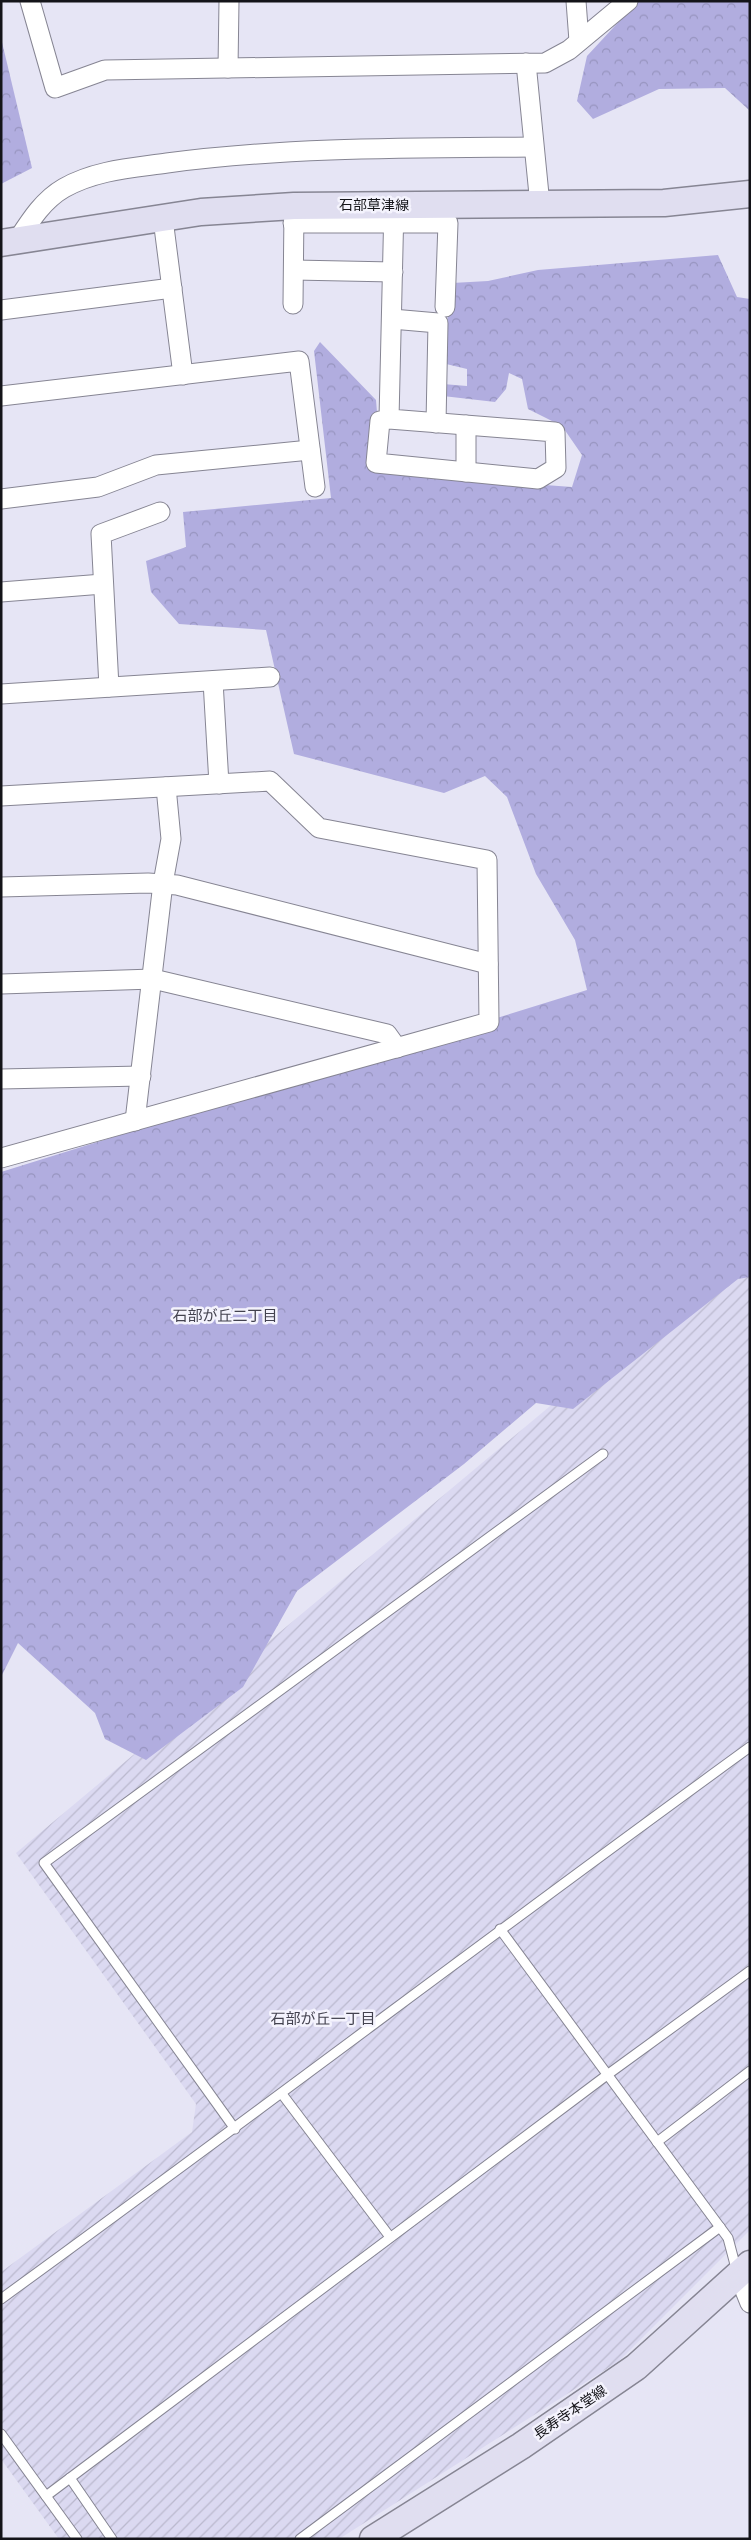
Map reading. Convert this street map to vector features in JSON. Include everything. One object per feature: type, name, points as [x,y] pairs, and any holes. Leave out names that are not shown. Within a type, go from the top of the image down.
[{"type":"main road","name":"石部草津線","points":[[9,242],[201,212],[394,214],[540,205],[664,203],[750,194]]},
{"type":"main road","name":"長寿寺本堂線","points":[[373,2539],[521,2446],[636,2367],[744,2268]]},
{"type":"street","points":[[30,1],[55,88],[105,70],[545,63],[579,42],[628,1]]},
{"type":"street","points":[[228,68],[229,1]]},
{"type":"street","points":[[576,1],[579,42]]},
{"type":"street","points":[[526,63],[540,205]]},
{"type":"street","points":[[9,242],[36,211],[64,188],[106,172],[199,159],[351,149],[534,147]]},
{"type":"street","points":[[293,304],[294,214]]},
{"type":"street","points":[[389,419],[394,214],[448,223],[445,307]]},
{"type":"street","points":[[163,218],[183,375]]},
{"type":"street","points":[[294,270],[393,272]]},
{"type":"street","points":[[1,310],[172,288]]},
{"type":"street","points":[[392,319],[438,323],[436,423]]},
{"type":"street","points":[[1,396],[299,361],[315,487]]},
{"type":"street","points":[[389,419],[436,423],[554,432],[556,468],[538,479],[376,463],[380,421],[389,419]]},
{"type":"street","points":[[466,425],[466,472]]},
{"type":"street","points":[[1,500],[98,487],[156,465],[310,450]]},
{"type":"street","points":[[109,687],[101,534],[160,512]]},
{"type":"street","points":[[1,592],[103,584]]},
{"type":"street","points":[[1,694],[270,677]]},
{"type":"street","points":[[213,681],[219,784]]},
{"type":"street","points":[[1,796],[270,781],[319,828],[487,860],[489,1022],[1,1158]]},
{"type":"street","points":[[135,1121],[163,883],[171,839],[166,787]]},
{"type":"street","points":[[1,887],[163,883],[488,964]]},
{"type":"street","points":[[1,984],[153,980],[387,1034],[397,1048]]},
{"type":"street","points":[[1,1079],[141,1076]]},
{"type":"street","points":[[744,2268],[750,2303]]},
{"type":"lane","points":[[235,2129],[44,1863],[603,1454]]},
{"type":"lane","points":[[1,2299],[235,2129],[500,1929],[750,1747]]},
{"type":"lane","points":[[500,1929],[728,2238],[744,2268]]},
{"type":"lane","points":[[46,2496],[606,2075],[750,1971]]},
{"type":"lane","points":[[657,2142],[750,2071]]},
{"type":"lane","points":[[282,2094],[390,2237]]},
{"type":"lane","points":[[300,2539],[720,2227]]},
{"type":"lane","points":[[1,2434],[77,2539]]},
{"type":"lane","points":[[70,2478],[112,2539]]},
{"type":"shaded area","points":[[750,1255],[750,2230],[619,2361],[339,2539],[59,2539],[1,2459],[1,2272],[192,2132],[196,2104],[16,1853],[592,1371]]},
{"type":"green space","points":[[638,1],[750,1],[750,111],[725,88],[659,89],[593,119],[577,101],[587,56]]},
{"type":"green space","points":[[1,38],[32,168],[1,184]]},
{"type":"green space","points":[[718,255],[737,297],[750,299],[750,1277],[738,1279],[573,1409],[536,1403],[464,1464],[297,1591],[243,1687],[146,1760],[105,1739],[95,1713],[18,1643],[1,1677],[1,1172],[587,990],[575,940],[536,874],[507,797],[485,776],[444,793],[294,754],[266,630],[179,624],[151,592],[146,561],[186,547],[183,512],[331,498],[314,351],[320,342],[376,400],[382,473],[572,487],[582,455],[562,426],[528,409],[522,379],[509,373],[506,389],[495,402],[443,396],[443,384],[467,386],[467,369],[442,363],[452,283],[488,281],[538,270]]},
{"type":"district","name":"石部が丘二丁目","points":[[225,1315]]},
{"type":"district","name":"石部が丘一丁目","points":[[323,2018]]}]
